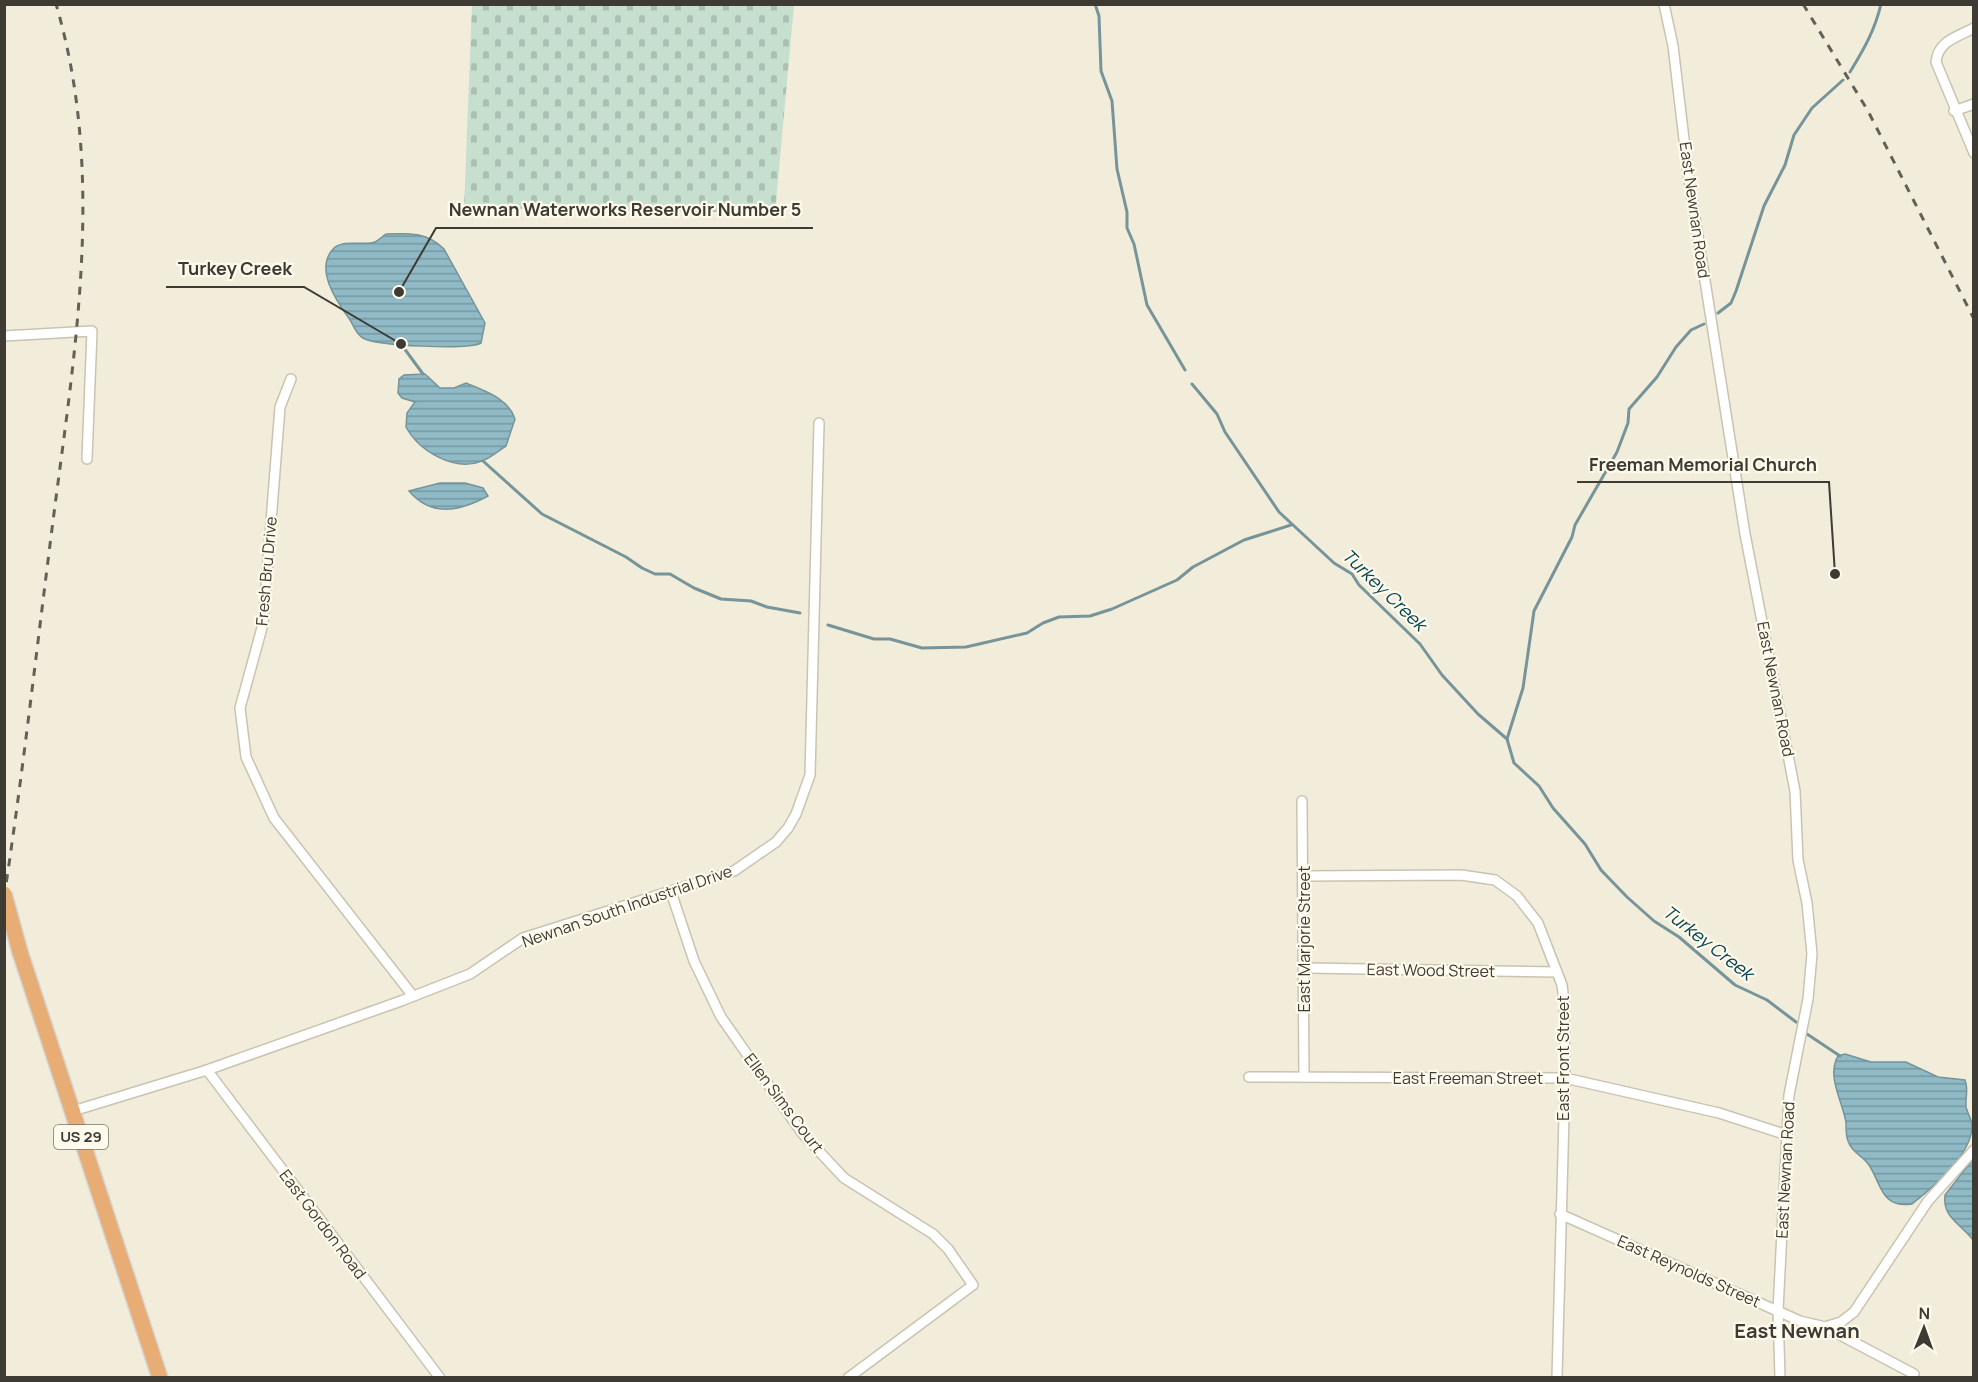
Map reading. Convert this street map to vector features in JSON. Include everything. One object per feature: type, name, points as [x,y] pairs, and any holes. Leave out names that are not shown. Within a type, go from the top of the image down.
[{"type":"main road","name":"US 29","points":[[4,894],[39,1015],[73,1111],[160,1377]]},
{"type":"street","name":"East Newnan Road","points":[[1664,4],[1673,46],[1688,173],[1745,534],[1788,749],[1796,801],[1798,860],[1807,903],[1812,954],[1808,999],[1789,1095],[1778,1310],[1780,1377]]},
{"type":"street","points":[[1974,28],[1949,40],[1936,57],[1937,70],[1974,153]]},
{"type":"street","points":[[1954,111],[1974,104]]},
{"type":"street","points":[[4,336],[92,331],[87,459]]},
{"type":"street","name":"Fresh Bru Drive","points":[[291,379],[280,407],[263,624],[240,708],[246,757],[274,818],[412,996]]},
{"type":"street","name":"Newnan South Industrial Drive","points":[[73,1111],[207,1070],[470,974],[523,938],[735,871],[776,842],[796,814],[810,775],[819,423]]},
{"type":"street","name":"East Marjorie Street","points":[[1302,801],[1304,1077]]},
{"type":"street","name":"East Front Street","points":[[1304,876],[1461,875],[1496,880],[1517,896],[1538,923],[1557,972],[1564,1001],[1565,1078],[1557,1377]]},
{"type":"street","name":"Ellen Sims Court","points":[[671,892],[694,961],[721,1017],[802,1133],[844,1179],[933,1234],[948,1249],[973,1285],[848,1377]]},
{"type":"street","name":"East Wood Street","points":[[1305,968],[1557,972]]},
{"type":"street","name":"East Gordon Road","points":[[207,1070],[440,1377]]},
{"type":"street","name":"East Freeman Street","points":[[1249,1077],[1565,1078],[1719,1113],[1787,1134]]},
{"type":"street","points":[[1825,1327],[1841,1322],[1854,1312],[1928,1201],[1974,1150]]},
{"type":"street","name":"East Reynolds Street","points":[[1560,1214],[1800,1321],[1825,1327],[1914,1374]]},
{"type":"green space","points":[[472,5],[794,5],[775,213],[464,208]]},
{"type":"water","points":[[386,234],[410,234],[424,237],[438,243],[444,249],[485,323],[481,343],[441,347],[403,345],[371,341],[359,334],[339,305],[330,286],[326,266],[328,256],[338,245],[375,242]]},
{"type":"water","points":[[425,374],[440,388],[454,388],[466,383],[501,400],[515,419],[506,446],[482,461],[460,464],[438,457],[419,444],[406,427],[407,413],[415,402],[402,398],[398,393],[399,379],[404,375]]},
{"type":"water","points":[[440,483],[465,483],[483,488],[488,496],[467,505],[447,509],[427,505],[409,491]]},
{"type":"water","points":[[1845,1054],[1871,1062],[1906,1062],[1938,1077],[1965,1080],[1966,1107],[1972,1126],[1969,1140],[1949,1171],[1912,1204],[1894,1203],[1888,1199],[1869,1165],[1850,1145],[1834,1080],[1838,1056]]},
{"type":"water","points":[[1973,1159],[1973,1240],[1949,1215],[1945,1195]]},
{"type":"waterway","points":[[1095,4],[1099,16],[1101,71],[1112,101],[1117,169],[1127,212],[1127,228],[1134,244],[1147,305],[1185,370]]},
{"type":"waterway","points":[[1850,72],[1876,22],[1881,4]]},
{"type":"waterway","points":[[1718,313],[1731,303],[1764,206],[1785,165],[1794,135],[1812,108],[1843,80]]},
{"type":"waterway","points":[[1507,739],[1523,688],[1534,611],[1572,537],[1575,525],[1617,452],[1628,423],[1629,409],[1657,377],[1676,347],[1691,330],[1704,324]]},
{"type":"waterway","name":"Turkey Creek","points":[[401,344],[423,374]]},
{"type":"waterway","name":"Turkey Creek","points":[[1192,384],[1217,414],[1225,432],[1279,512],[1334,563],[1352,574],[1359,585],[1420,644],[1442,675],[1478,714],[1507,739],[1514,763],[1539,786],[1553,808],[1585,844],[1601,870],[1654,921],[1679,937],[1735,985],[1767,1000],[1796,1022]]},
{"type":"waterway","name":"Turkey Creek","points":[[483,461],[542,514],[626,557],[642,568],[655,574],[670,574],[694,588],[721,599],[751,601],[767,607],[800,613]]},
{"type":"waterway","name":"Turkey Creek","points":[[828,625],[874,639],[890,639],[922,648],[966,647],[1027,633],[1059,617],[1090,616],[1112,609],[1177,580],[1193,567],[1244,540],[1291,525]]},
{"type":"waterway","name":"Turkey Creek","points":[[1807,1034],[1840,1056]]},
{"type":"railway","points":[[4,898],[70,392],[82,262],[83,197],[80,132],[71,68],[56,4]]},
{"type":"railway","points":[[1803,4],[1868,111],[1974,319]]},
{"type":"place","name":"Newnan Waterworks Reservoir Number 5","points":[[399,292]]},
{"type":"place","name":"Turkey Creek","points":[[401,344]]},
{"type":"place","name":"Freeman Memorial Church","points":[[1835,574]]},
{"type":"district","name":"East Newnan","points":[[1797,1331]]}]
